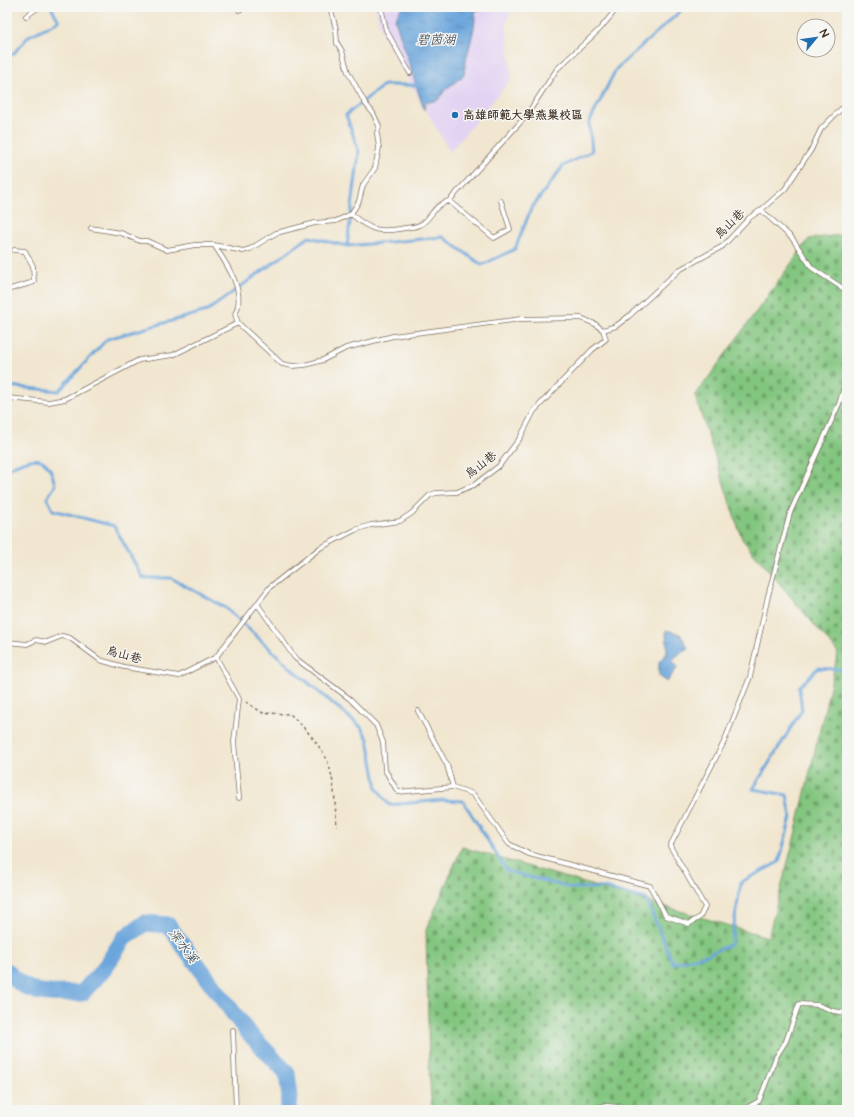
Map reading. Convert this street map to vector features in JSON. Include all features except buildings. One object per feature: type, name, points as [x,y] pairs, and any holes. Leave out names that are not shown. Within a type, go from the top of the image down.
[{"type":"lane","points":[[26,16],[38,7]]},
{"type":"lane","points":[[241,7],[239,10],[247,7]]},
{"type":"lane","points":[[91,228],[122,233],[147,241],[154,246],[167,250],[214,245],[243,251],[250,249],[276,233],[315,223],[336,221],[351,214],[360,201],[363,185],[375,168],[379,148],[377,132],[379,126],[373,113],[365,103],[348,72],[342,51],[337,43],[336,28],[330,7]]},
{"type":"lane","points":[[381,7],[386,30],[410,73]]},
{"type":"lane","points":[[351,214],[370,228],[384,232],[414,227],[424,222],[442,202],[449,201],[526,116],[557,69],[600,29],[618,7]]},
{"type":"lane","name":"烏山巷","points":[[7,642],[27,644],[36,640],[47,642],[62,636],[70,638],[100,660],[144,671],[180,676],[216,657],[251,615],[270,588],[320,548],[355,530],[371,525],[400,521],[412,513],[430,495],[436,493],[457,492],[474,485],[499,466],[520,438],[534,411],[592,350],[606,339],[603,330],[616,326],[629,316],[679,270],[723,246],[749,218],[761,210],[785,189],[811,150],[821,129],[841,109],[847,106]]},
{"type":"lane","points":[[449,201],[494,238],[510,229],[501,201]]},
{"type":"lane","points":[[761,210],[792,238],[812,268],[844,289],[847,294]]},
{"type":"lane","points":[[214,245],[226,262],[235,283],[240,302],[235,314],[238,323],[282,364],[293,366],[305,365],[323,360],[346,348],[393,336],[521,319],[581,318],[595,324],[603,330]]},
{"type":"lane","points":[[7,290],[34,282],[33,266],[25,251],[14,250]]},
{"type":"lane","points":[[7,398],[49,402],[65,400],[139,360],[173,355],[238,323]]},
{"type":"lane","points":[[258,605],[295,658],[350,699],[376,725],[383,742],[385,770],[398,792],[453,787],[473,794],[509,844],[529,854],[650,886],[666,916],[689,924],[700,917],[705,906],[670,846],[724,742],[750,678],[768,596],[790,513],[839,404],[847,377]]},
{"type":"lane","points":[[216,657],[239,699],[234,742],[240,798]]},
{"type":"lane","points":[[418,711],[447,765],[453,787]]},
{"type":"lane","points":[[743,1110],[759,1101],[776,1057],[786,1040],[799,1004],[818,1005],[833,1011],[847,1013]]},
{"type":"lane","points":[[233,1030],[236,1110]]},
{"type":"lane","points":[[581,1110],[607,1106],[652,1110]]},
{"type":"path","points":[[239,699],[250,703],[263,713],[290,714],[303,726],[330,767],[337,827]]},
{"type":"shaded area","name":"高雄師範大學燕巢校區","points":[[375,7],[512,7],[506,25],[512,78],[450,152],[382,33]]},
{"type":"green space","points":[[847,234],[847,1104],[839,1110],[432,1110],[429,1068],[426,930],[462,847],[768,937],[795,835],[838,653],[742,539],[695,396],[809,239]]},
{"type":"water","name":"碧茵湖","points":[[402,7],[480,7],[482,10],[475,10],[473,34],[466,59],[464,75],[445,90],[438,100],[425,103],[424,110],[395,19]]},
{"type":"water","points":[[666,630],[680,634],[689,649],[679,654],[672,660],[678,667],[667,682],[659,676],[659,662],[667,653]]},
{"type":"waterway","points":[[7,57],[13,54],[29,36],[59,21],[51,7]]},
{"type":"waterway","points":[[347,246],[443,237],[482,265],[515,249],[531,209],[563,166],[592,151],[589,123],[616,69],[685,7]]},
{"type":"waterway","points":[[7,386],[59,391],[107,339],[207,311],[309,237],[347,246],[359,152],[346,115],[384,85],[417,85]]},
{"type":"waterway","points":[[7,469],[32,459],[44,462],[49,467],[55,486],[47,498],[53,510],[114,526],[143,578],[171,578],[226,608],[293,670],[361,727],[368,739],[377,788],[389,805],[443,800],[463,801],[507,871],[571,888],[604,888],[646,899],[673,963],[707,955],[731,944],[741,882],[779,862],[791,817],[787,795],[753,789],[802,710],[799,687],[818,668],[847,670]]},
{"type":"waterway","name":"深水溪","points":[[7,971],[15,980],[32,990],[50,993],[82,993],[104,969],[124,938],[145,923],[168,925],[246,1030],[287,1073],[290,1098],[288,1110]]},
{"type":"place","name":"高雄師範大學燕巢校區","points":[[455,115]]}]
